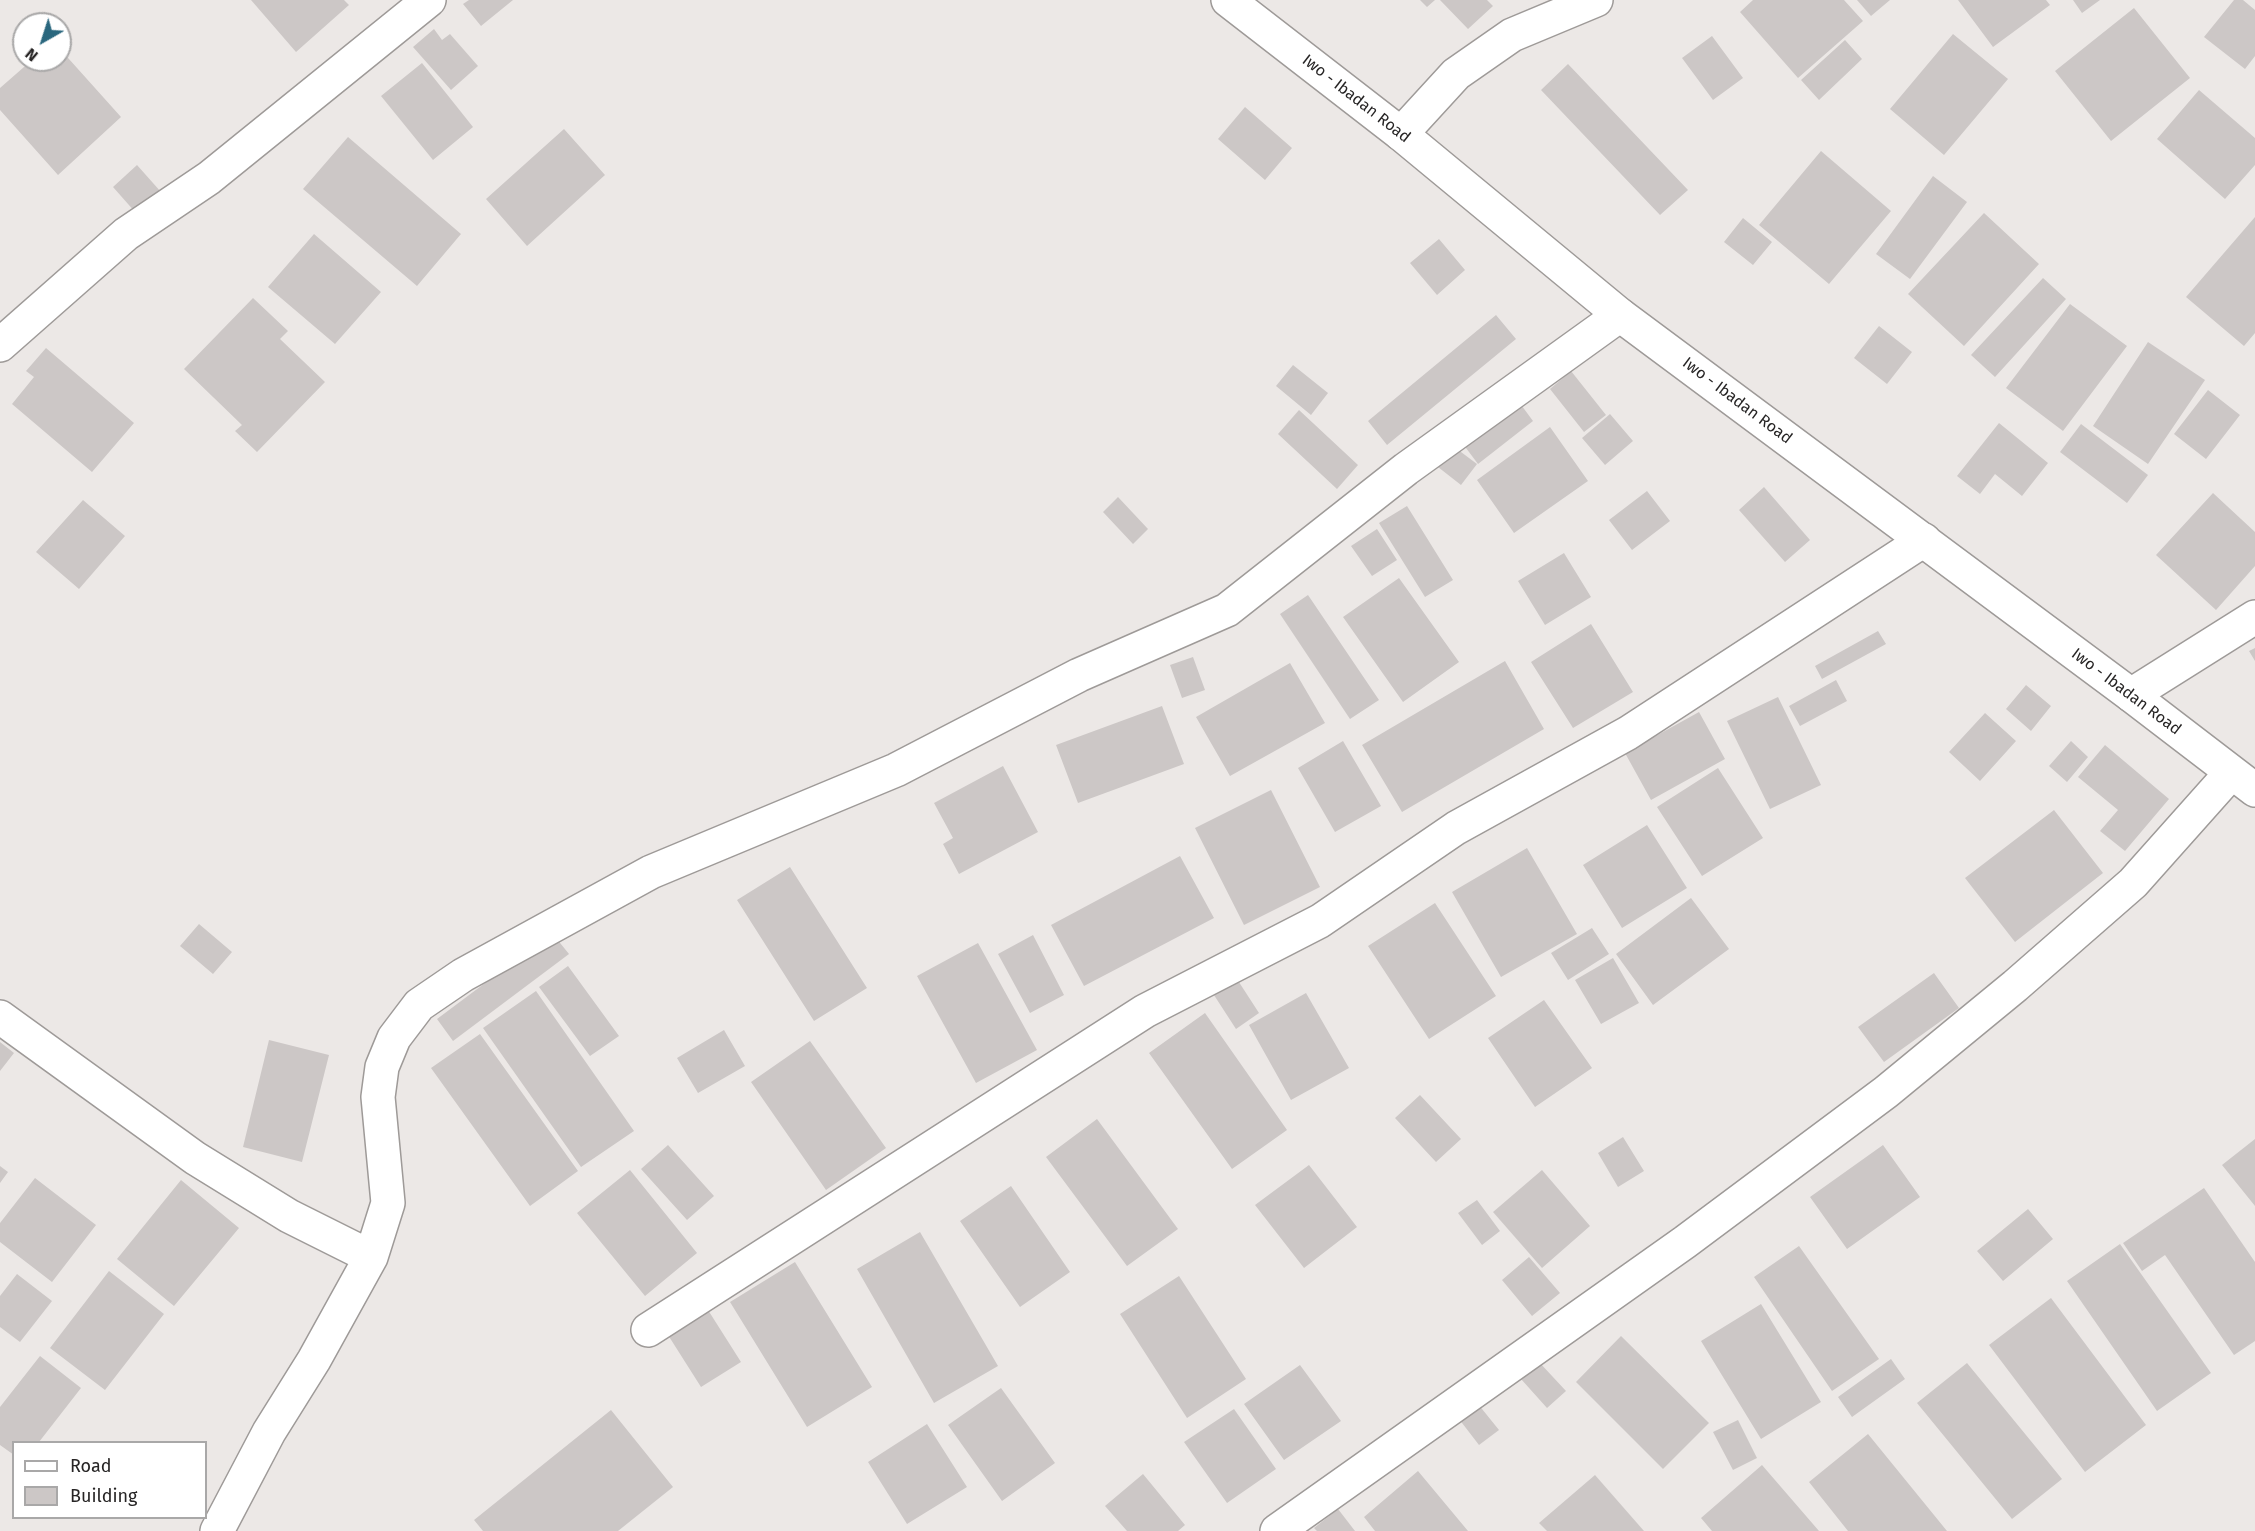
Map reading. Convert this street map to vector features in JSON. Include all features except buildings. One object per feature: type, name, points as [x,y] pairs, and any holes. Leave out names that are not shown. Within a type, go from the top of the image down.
[{"type":"street","points":[[0,345],[126,234],[209,178],[429,0]]},
{"type":"street","points":[[1401,134],[1456,74],[1512,35],[1596,0]]},
{"type":"street","name":"Iwo - Ibadan Road","points":[[1236,3],[1401,134],[1620,315],[1924,540],[2243,781]]},
{"type":"street","points":[[217,1531],[269,1432],[314,1360],[371,1257],[388,1203],[378,1096],[382,1067],[394,1038],[419,1005],[463,975],[651,872],[896,770],[1079,675],[1227,610],[1406,469],[1620,315]]},
{"type":"street","points":[[648,1330],[1145,1011],[1320,921],[1456,828],[1628,733],[1924,540]]},
{"type":"street","points":[[2131,695],[2255,617]]},
{"type":"street","points":[[1277,1531],[1685,1242],[1886,1092],[2133,883],[2243,781]]},
{"type":"street","points":[[0,1017],[195,1158],[289,1216],[371,1257]]}]
